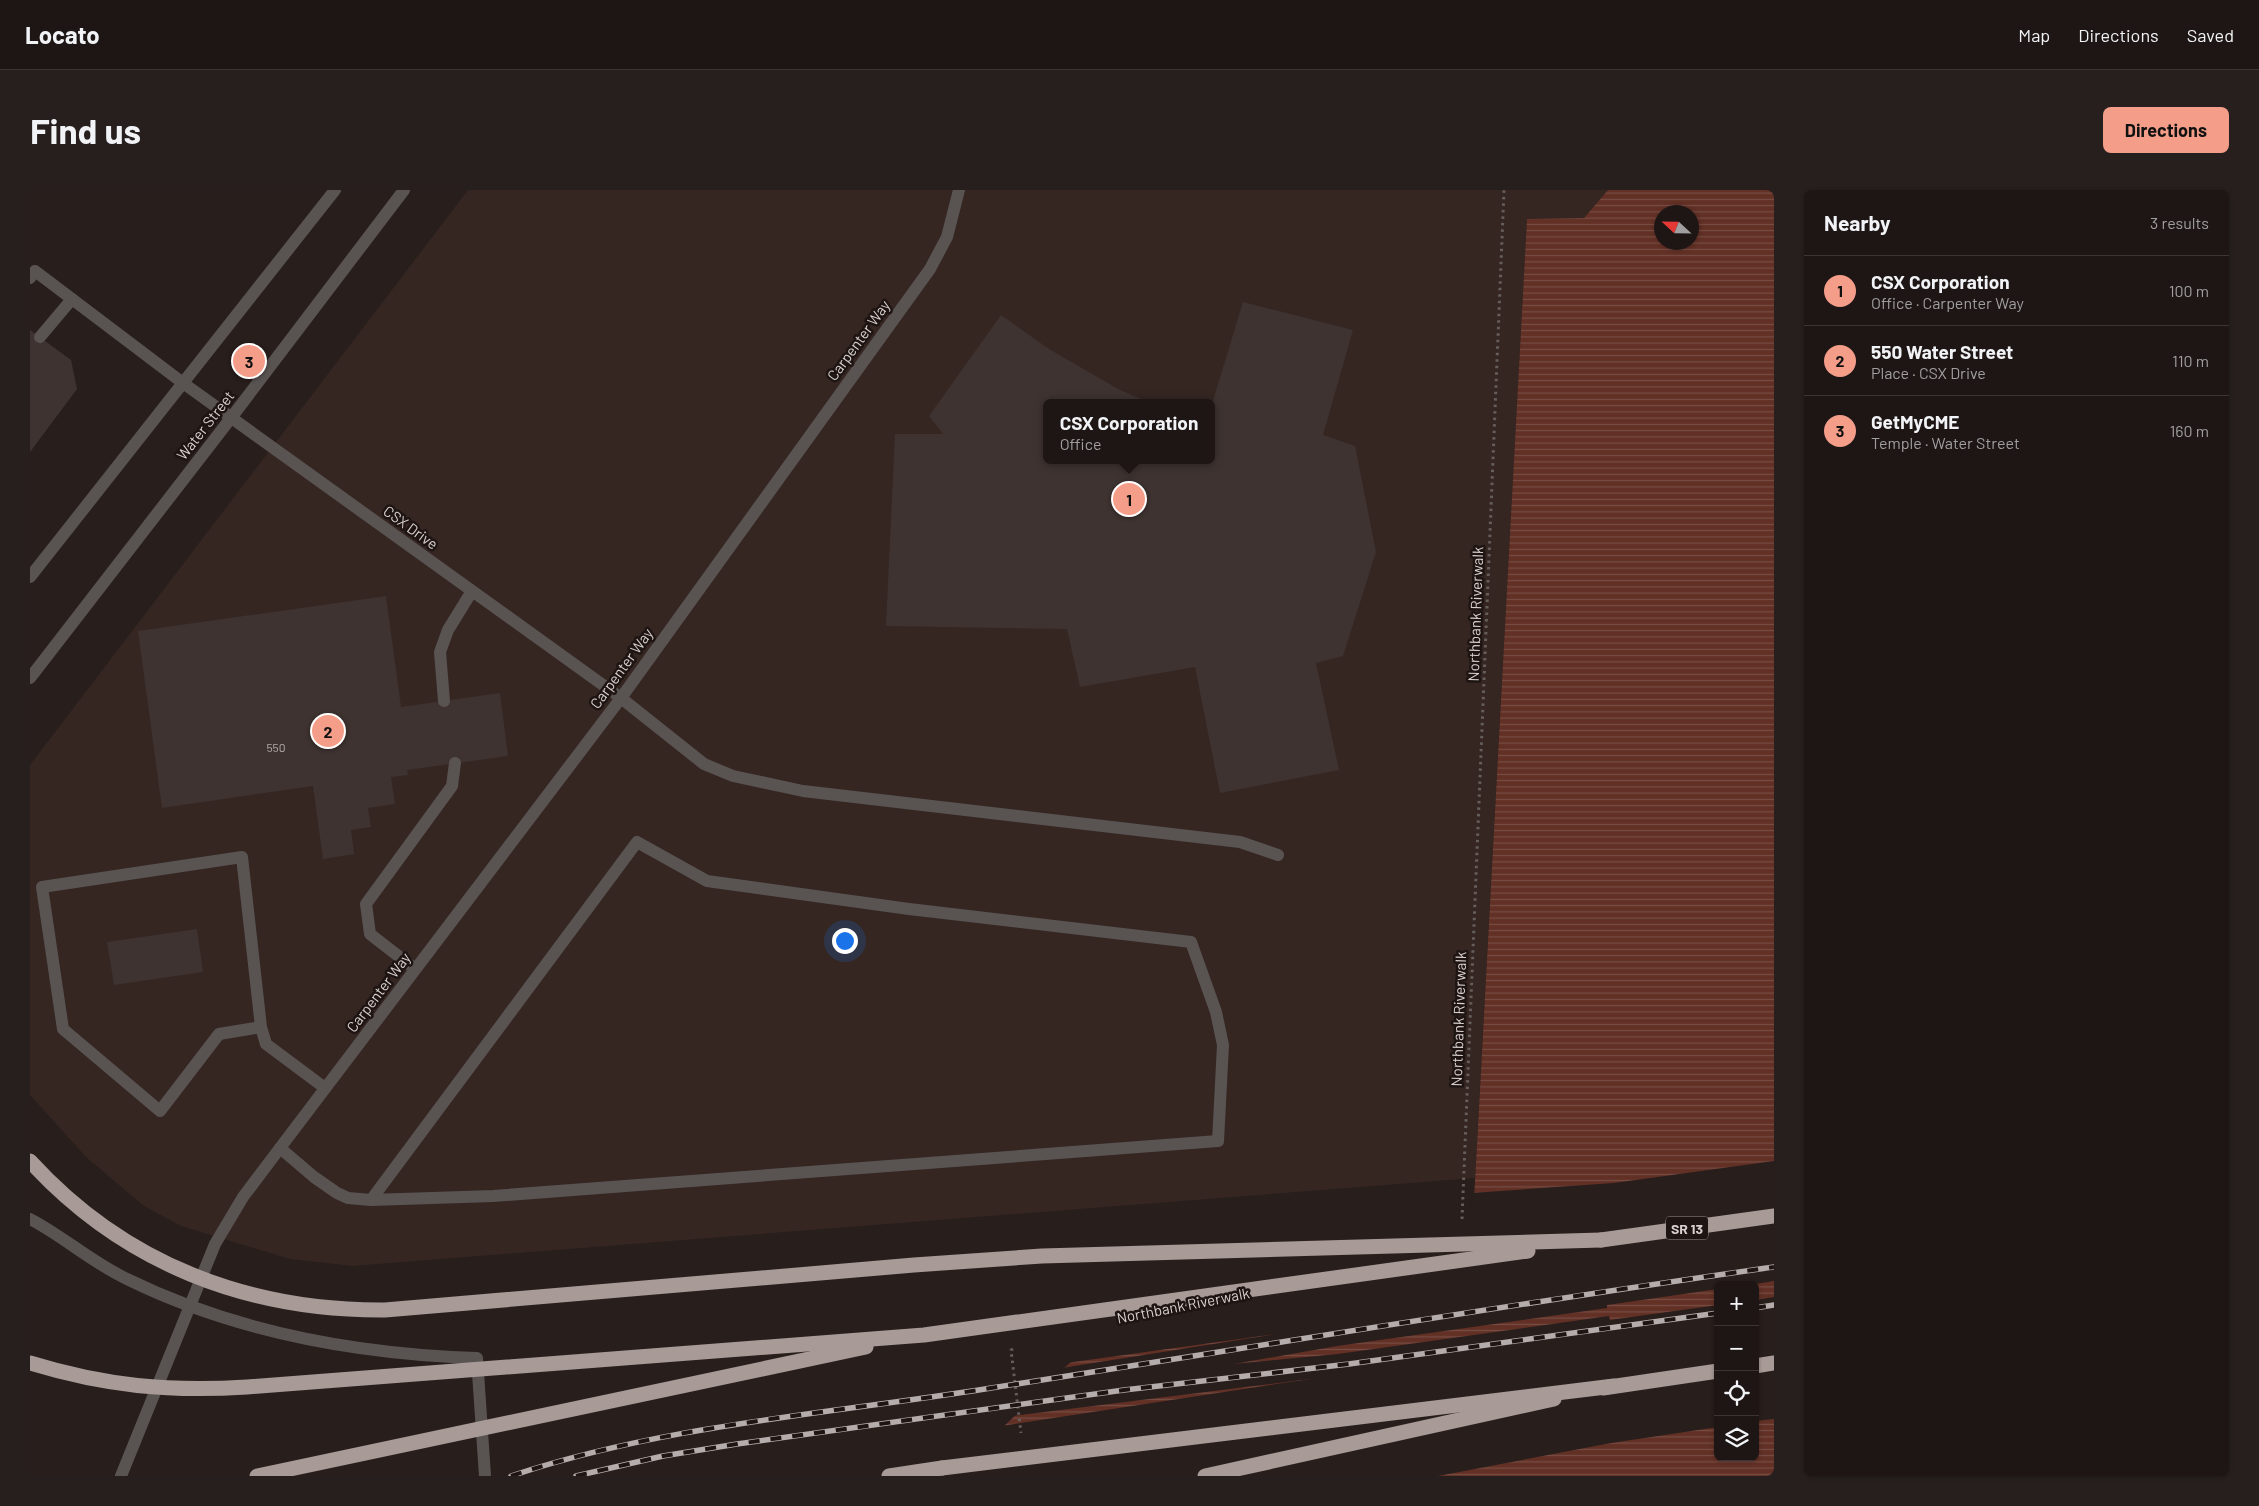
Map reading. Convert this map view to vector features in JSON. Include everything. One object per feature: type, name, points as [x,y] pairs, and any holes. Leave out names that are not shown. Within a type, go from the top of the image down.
[{"type":"highway","points":[[30,1161],[54,1186],[92,1218],[171,1266],[212,1283],[254,1296],[340,1310],[385,1310],[904,1265],[1033,1256],[1601,1240]]},
{"type":"highway","name":"SR 13","points":[[1601,1240],[1774,1216]]},
{"type":"highway","points":[[30,1363],[87,1378],[126,1385],[215,1389],[924,1335],[1601,1240]]},
{"type":"highway","points":[[257,1476],[924,1335]]},
{"type":"highway","points":[[1759,1365],[1774,1363]]},
{"type":"highway","points":[[888,1476],[1614,1386],[1714,1372]]},
{"type":"highway","points":[[1205,1476],[1614,1386]]},
{"type":"street","points":[[30,577],[335,190]]},
{"type":"street","name":"Water Street","points":[[30,678],[404,190]]},
{"type":"street","name":"Carpenter Way","points":[[120,1476],[189,1306],[224,1227],[243,1197],[621,698],[930,269],[947,237],[959,190]]},
{"type":"street","name":"CSX Drive","points":[[30,278],[35,272],[231,418],[621,698],[704,764],[733,776],[803,791],[1240,842],[1278,855]]},
{"type":"street","points":[[40,337],[72,300]]},
{"type":"street","points":[[444,701],[440,652],[448,630],[472,591]]},
{"type":"street","points":[[415,969],[370,934],[366,904],[452,786],[455,763]]},
{"type":"street","points":[[280,1148],[337,1193],[348,1198],[371,1200],[511,1195],[1218,1141],[1224,1045],[1216,1012],[1191,942],[909,909],[707,881],[637,842],[371,1200]]},
{"type":"street","points":[[262,1027],[219,1034],[160,1112],[63,1030],[42,887],[242,857],[262,1027],[266,1044],[325,1088]]},
{"type":"street","points":[[30,1219],[111,1271],[189,1306],[272,1330],[344,1346],[402,1354],[477,1358],[486,1476]]},
{"type":"path","name":"Northbank Riverwalk","points":[[1462,1225],[1504,190]]},
{"type":"path","points":[[1020,1348],[1011,1350],[1022,1437]]},
{"type":"shaded area","points":[[468,190],[1608,190],[1584,218],[1527,219],[1475,1178],[352,1266],[290,1259],[181,1226],[144,1206],[86,1157],[30,1095],[30,765]]},
{"type":"shaded area","points":[[1608,190],[1774,190],[1774,1476],[983,1476],[999,1431],[1081,1352],[1470,1274],[1527,219],[1584,218]]},
{"type":"pier","points":[[1774,1161],[1774,1281],[1759,1283],[1759,1281],[1714,1281],[1714,1290],[1607,1305],[1607,1308],[1337,1346],[1234,1364],[1338,1354],[1609,1316],[1610,1320],[1714,1306],[1714,1428],[1611,1443],[1438,1476],[980,1476],[997,1430],[1001,1426],[1310,1379],[1011,1416],[1062,1368],[1276,1334],[1066,1363],[1081,1350],[1468,1272],[1472,1193],[1614,1183]]},
{"type":"pier","points":[[1774,1297],[1774,1419],[1759,1421],[1759,1326],[1759,1299]]},
{"type":"building","points":[[1243,302],[1353,330],[1323,435],[1355,446],[1376,552],[1343,656],[1316,663],[1339,770],[1220,793],[1195,667],[1080,687],[1067,629],[886,626],[895,434],[943,434],[929,416],[1001,315],[1049,349],[1120,390],[1141,399],[1043,399],[1043,464],[1215,464],[1214,399]]},
{"type":"building","points":[[30,330],[71,360],[77,389],[30,452]]},
{"type":"building","points":[[386,596],[401,707],[500,693],[508,756],[407,770],[408,775],[391,777],[395,804],[368,808],[371,827],[351,830],[354,854],[323,859],[313,786],[162,808],[138,631]]},
{"type":"building","points":[[197,929],[203,972],[114,985],[107,942]]},
{"type":"railway","points":[[511,1476],[627,1444],[746,1423],[926,1398],[1478,1311],[1774,1267]]},
{"type":"railway","points":[[1759,1307],[1774,1305]]},
{"type":"railway","points":[[576,1476],[663,1456],[737,1444],[1124,1390],[1349,1364],[1714,1314]]},
{"type":"place","name":"GetMyCME","points":[[249,361]]},
{"type":"place","name":"CSX Corporation","points":[[1129,499]]},
{"type":"place","name":"550 Water Street","points":[[328,731]]}]
